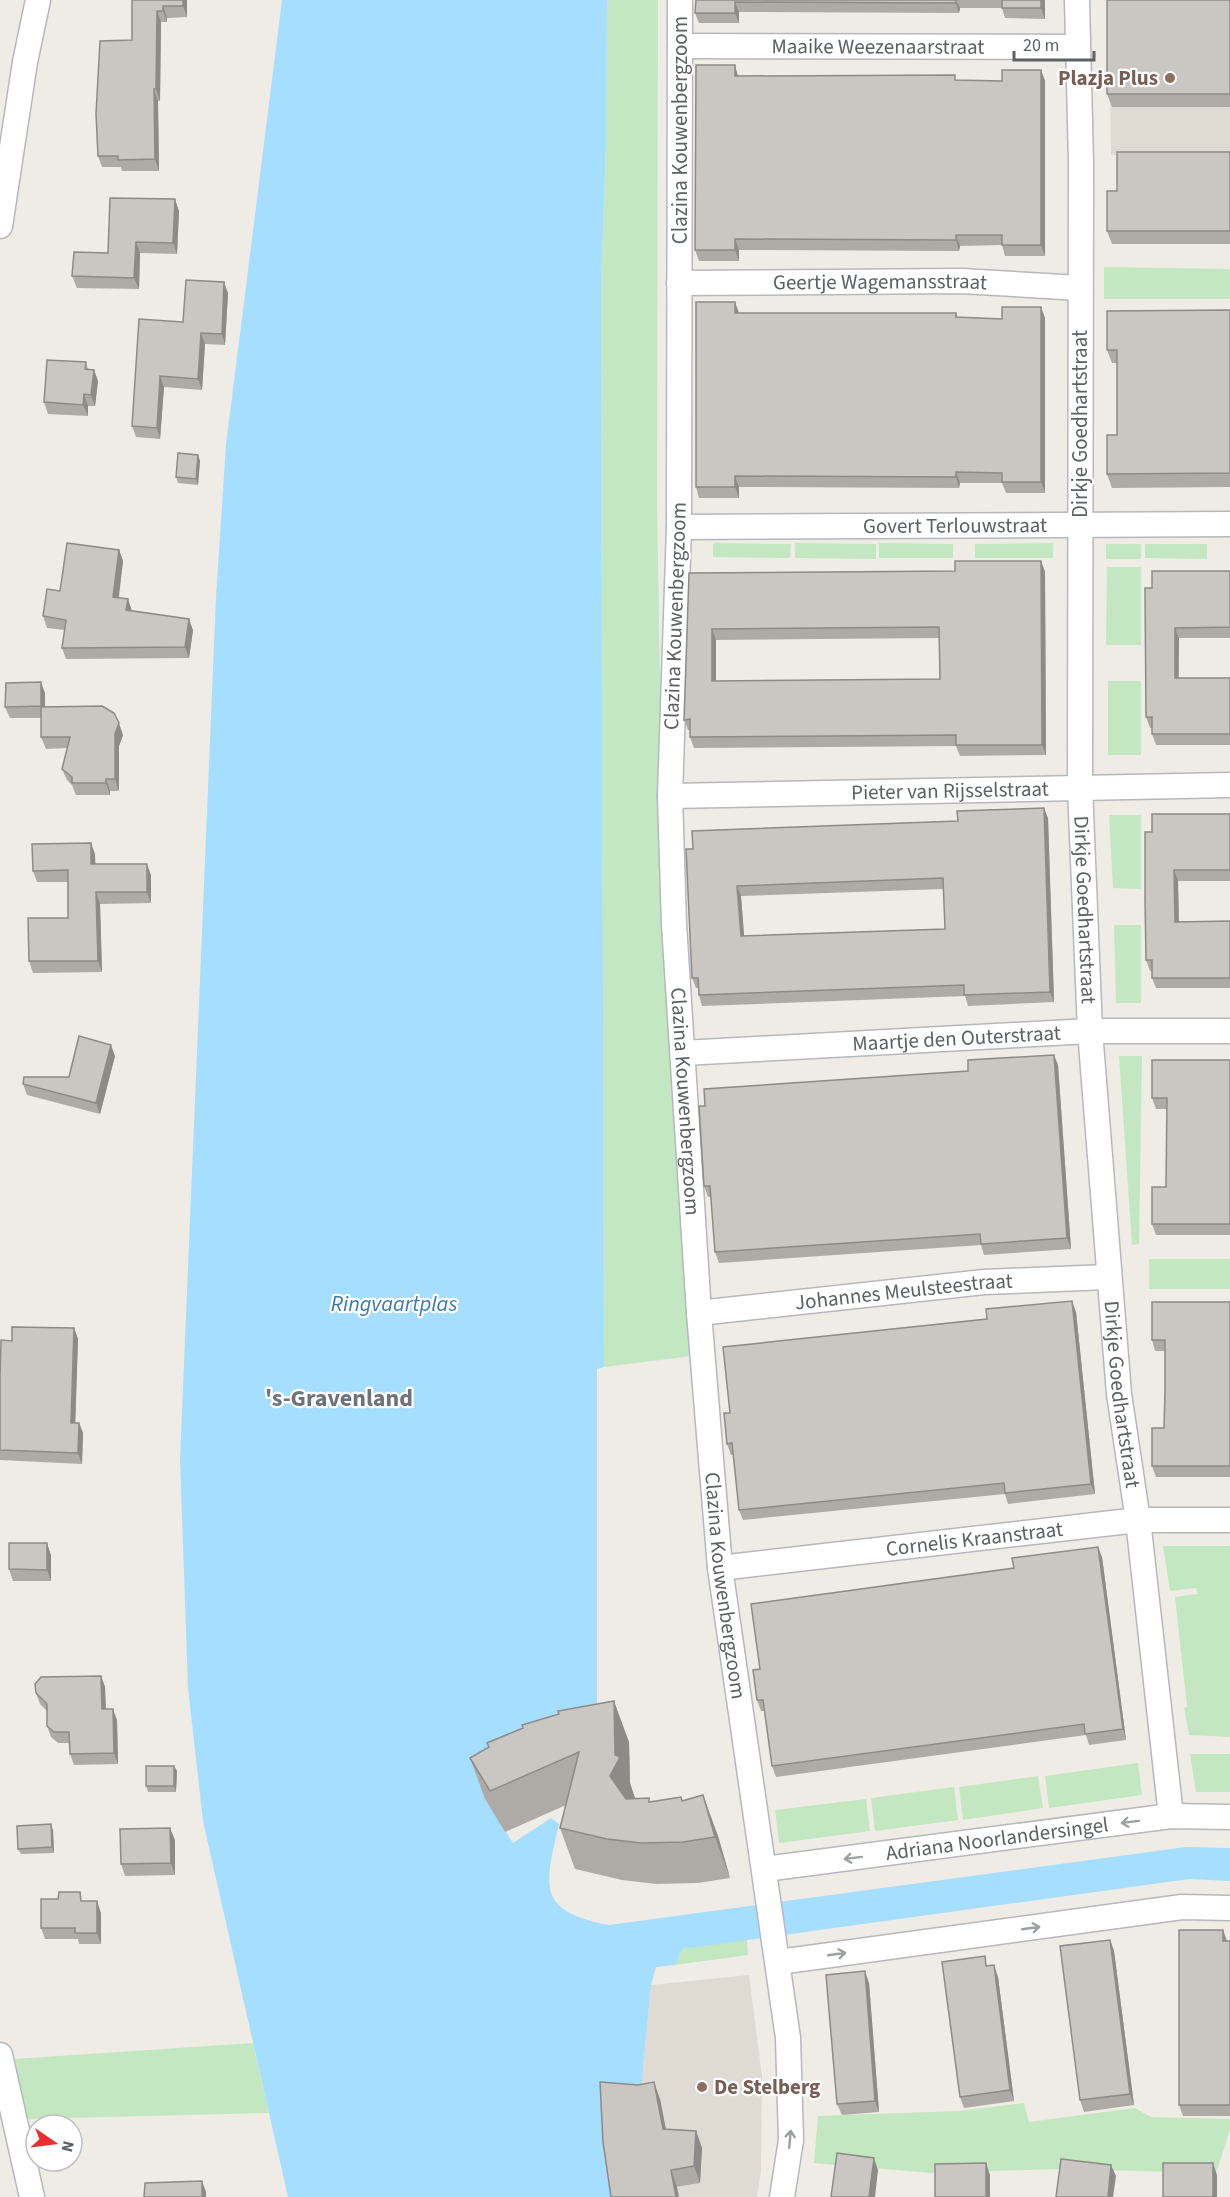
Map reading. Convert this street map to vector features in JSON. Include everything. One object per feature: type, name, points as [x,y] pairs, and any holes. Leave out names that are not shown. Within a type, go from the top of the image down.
[{"type":"street","points":[[0,226],[25,62],[38,0]]},
{"type":"street","name":"Clazina Kouwenbergzoom","points":[[680,0],[679,527],[670,796],[699,1313],[720,1568],[778,1953],[788,2038],[792,2101],[791,2140],[782,2197]]},
{"type":"street","name":"Dirkje Goedhartstraat","points":[[1077,0],[1076,46],[1081,163],[1080,787],[1090,1031],[1119,1394],[1138,1520],[1171,1816]]},
{"type":"street","name":"Maaike Weezenaarstraat","points":[[680,46],[1076,46]]},
{"type":"street","name":"Geertje Wagemansstraat","points":[[680,284],[962,281],[1080,288]]},
{"type":"street","name":"Govert Terlouwstraat","points":[[679,527],[1230,524]]},
{"type":"street","name":"Pieter van Rijsselstraat","points":[[670,796],[1230,785]]},
{"type":"street","name":"Maartje den Outerstraat","points":[[683,1053],[1090,1031],[1230,1031]]},
{"type":"street","name":"Johannes Meulsteestraat","points":[[699,1313],[984,1282],[1108,1277]]},
{"type":"street","name":"Cornelis Kraanstraat","points":[[720,1568],[1138,1520],[1230,1520]]},
{"type":"street","name":"Adriana Noorlandersingel","points":[[767,1881],[1171,1816],[1230,1817]]},
{"type":"street","points":[[778,1953],[1182,1908],[1230,1908]]},
{"type":"street","points":[[0,2055],[32,2197]]},
{"type":"shaded area","name":"Plazja Plus","points":[[1109,0],[1230,0],[1230,157],[1111,155]]},
{"type":"shaded area","name":"De Stelberg","points":[[749,1975],[762,2076],[761,2172],[757,2197],[614,2197],[640,2101],[651,1985]]},
{"type":"green space","points":[[607,0],[658,0],[657,505],[662,794],[692,1356],[604,1367],[601,291],[606,140]]},
{"type":"green space","points":[[1104,267],[1230,269],[1230,299],[1104,299]]},
{"type":"green space","points":[[713,543],[791,544],[790,558],[713,557]]},
{"type":"green space","points":[[795,543],[876,544],[876,559],[795,558]]},
{"type":"green space","points":[[879,543],[953,544],[953,558],[879,558]]},
{"type":"green space","points":[[1053,543],[1053,558],[975,558],[975,544]]},
{"type":"green space","points":[[1106,544],[1141,544],[1141,559],[1106,559]]},
{"type":"green space","points":[[1145,544],[1207,544],[1207,559],[1145,558]]},
{"type":"green space","points":[[1107,567],[1141,567],[1141,645],[1106,645]]},
{"type":"green space","points":[[1108,681],[1141,681],[1141,755],[1108,755]]},
{"type":"green space","points":[[1109,815],[1141,815],[1141,889],[1113,888]]},
{"type":"green space","points":[[1114,925],[1141,925],[1141,1003],[1116,1003]]},
{"type":"green space","points":[[1119,1056],[1142,1056],[1139,1244],[1132,1245]]},
{"type":"green space","points":[[1149,1259],[1230,1259],[1230,1289],[1149,1289]]},
{"type":"green space","points":[[1163,1546],[1230,1546],[1230,1737],[1189,1735],[1184,1708],[1187,1706],[1175,1597],[1197,1594],[1196,1588],[1170,1591]]},
{"type":"green space","points":[[1190,1754],[1230,1754],[1230,1792],[1196,1792]]},
{"type":"green space","points":[[1138,1763],[1142,1795],[1049,1808],[1045,1776]]},
{"type":"green space","points":[[1038,1776],[1043,1808],[963,1820],[959,1787]]},
{"type":"green space","points":[[954,1787],[958,1820],[875,1831],[871,1798]]},
{"type":"green space","points":[[866,1799],[870,1831],[779,1843],[775,1810]]},
{"type":"green space","points":[[747,1939],[748,1955],[675,1965],[682,1949]]},
{"type":"green space","points":[[253,2043],[269,2113],[84,2118],[84,2113],[27,2113],[14,2059]]},
{"type":"green space","points":[[1024,2103],[1029,2122],[1135,2108],[1151,2117],[1230,2119],[1230,2130],[1216,2173],[1060,2169],[931,2173],[814,2163],[818,2116],[959,2111]]},
{"type":"water","name":"Ringvaartplas","points":[[282,0],[607,0],[606,140],[601,291],[604,1367],[597,1369],[597,1748],[485,1799],[513,1843],[551,1818],[559,1824],[550,1864],[551,1892],[557,1903],[568,1912],[609,1925],[1186,1847],[1230,1848],[1230,1881],[1189,1879],[682,1949],[675,1965],[656,1967],[651,1985],[640,2101],[614,2197],[288,2197],[203,1821],[188,1688],[180,1459],[216,597],[226,445]]},
{"type":"building","points":[[132,0],[183,0],[183,6],[163,6],[163,11],[157,11],[156,89],[154,89],[155,159],[118,160],[118,156],[98,156],[96,114],[100,41],[132,40]]},
{"type":"building","points":[[696,0],[956,0],[956,3],[735,2],[735,13],[695,13]]},
{"type":"building","points":[[1002,0],[1041,0],[1041,8],[1002,8]]},
{"type":"building","name":"Plazja Plus","points":[[1107,0],[1230,0],[1230,94],[1107,94]]},
{"type":"building","points":[[696,65],[735,65],[735,76],[955,75],[955,80],[1002,81],[1002,70],[1041,70],[1041,245],[1002,245],[1002,235],[956,235],[956,240],[735,239],[735,250],[695,250]]},
{"type":"building","points":[[1117,152],[1230,152],[1230,231],[1107,231],[1107,191],[1117,191]]},
{"type":"building","points":[[110,198],[175,199],[173,243],[136,242],[134,278],[72,276],[74,252],[108,253]]},
{"type":"building","points":[[186,280],[224,282],[222,334],[201,333],[198,379],[160,376],[157,428],[132,426],[139,319],[183,322]]},
{"type":"building","points":[[696,302],[735,302],[735,313],[956,313],[956,317],[1002,319],[1002,307],[1041,307],[1041,482],[1002,482],[1002,473],[956,472],[956,477],[735,476],[735,487],[696,487]]},
{"type":"building","points":[[1230,310],[1230,473],[1107,474],[1107,435],[1117,435],[1117,350],[1107,350],[1107,311]]},
{"type":"building","points":[[47,360],[86,362],[85,369],[94,370],[91,395],[84,394],[83,405],[44,402]]},
{"type":"building","points":[[178,453],[198,455],[196,479],[176,477]]},
{"type":"building","points":[[67,543],[119,550],[113,597],[128,599],[126,610],[189,619],[185,647],[62,648],[66,620],[43,616],[47,589],[60,591]]},
{"type":"building","points":[[955,561],[1041,561],[1042,745],[956,745],[956,735],[690,737],[690,719],[684,720],[689,573],[955,571]],"holes":[[[939,627],[940,679],[712,681],[712,629]]]},
{"type":"building","points":[[1152,571],[1230,571],[1230,627],[1175,628],[1175,678],[1230,678],[1230,734],[1152,734],[1152,717],[1146,717],[1145,588],[1152,588]]},
{"type":"building","points":[[41,682],[41,706],[5,707],[6,683]]},
{"type":"building","points":[[102,706],[114,713],[119,723],[115,734],[115,779],[106,779],[106,783],[72,783],[72,777],[62,769],[70,737],[41,737],[41,707]]},
{"type":"building","points":[[1044,808],[1050,992],[964,995],[964,985],[699,995],[698,978],[692,978],[686,849],[693,849],[692,831],[958,821],[957,811]],"holes":[[[943,878],[945,929],[741,936],[737,886]]]},
{"type":"building","points":[[1152,814],[1230,814],[1230,870],[1174,870],[1175,922],[1230,921],[1230,978],[1152,978],[1152,960],[1146,960],[1145,832],[1152,832]]},
{"type":"building","points":[[91,843],[91,864],[147,864],[147,892],[96,892],[98,961],[29,961],[28,918],[68,918],[68,870],[33,871],[32,844]]},
{"type":"building","points":[[79,1036],[111,1045],[96,1103],[23,1084],[24,1077],[69,1077]]},
{"type":"building","points":[[1054,1055],[1067,1238],[981,1244],[980,1234],[715,1252],[710,1186],[704,1186],[699,1106],[705,1106],[704,1089],[968,1071],[968,1060]]},
{"type":"building","points":[[1152,1060],[1230,1060],[1230,1224],[1152,1224],[1152,1187],[1166,1187],[1167,1098],[1152,1098]]},
{"type":"building","points":[[1072,1301],[1091,1484],[1005,1493],[1004,1483],[739,1510],[732,1443],[727,1444],[724,1413],[730,1413],[723,1347],[987,1319],[986,1309]]},
{"type":"building","points":[[1152,1302],[1230,1302],[1230,1466],[1152,1466],[1152,1428],[1164,1428],[1165,1340],[1152,1340]]},
{"type":"building","points":[[12,1327],[74,1328],[71,1423],[79,1423],[78,1453],[0,1450],[1,1340],[12,1341]]},
{"type":"building","points":[[9,1543],[47,1543],[47,1570],[9,1569]]},
{"type":"building","points":[[1098,1547],[1123,1729],[1085,1734],[1084,1724],[772,1766],[763,1700],[757,1700],[753,1670],[760,1669],[751,1604],[1014,1568],[1012,1558]]},
{"type":"building","points":[[101,1676],[102,1709],[113,1709],[114,1753],[70,1754],[69,1732],[54,1732],[47,1726],[47,1704],[36,1693],[35,1684],[41,1677]]},
{"type":"building","points":[[614,1701],[615,1755],[620,1757],[610,1776],[626,1799],[649,1798],[649,1802],[681,1797],[682,1801],[703,1795],[715,1837],[683,1842],[641,1843],[607,1839],[560,1828],[579,1752],[490,1791],[470,1758],[489,1747],[487,1743],[523,1728],[522,1725],[559,1714],[558,1711]]},
{"type":"building","points":[[146,1766],[174,1766],[174,1786],[146,1786]]},
{"type":"building","points":[[51,1824],[52,1847],[18,1849],[17,1826]]},
{"type":"building","points":[[170,1828],[171,1863],[121,1864],[120,1829]]},
{"type":"building","points":[[59,1892],[80,1892],[81,1901],[97,1901],[97,1933],[75,1933],[75,1928],[41,1928],[41,1899],[58,1899]]},
{"type":"building","points":[[1179,1930],[1223,1930],[1223,1941],[1230,1941],[1230,2105],[1179,2105]]},
{"type":"building","points":[[1110,1940],[1130,2094],[1080,2100],[1060,1946]]},
{"type":"building","points":[[985,1956],[986,1966],[994,1965],[1010,2090],[960,2097],[942,1962]]},
{"type":"building","points":[[865,1971],[875,2101],[837,2104],[826,1975]]},
{"type":"building","points":[[600,2082],[638,2085],[654,2082],[663,2129],[696,2131],[694,2166],[671,2170],[676,2197],[611,2197],[603,2142]]},
{"type":"building","points":[[837,2153],[874,2158],[869,2197],[831,2197]]},
{"type":"building","points":[[1061,2159],[1111,2165],[1108,2197],[1056,2197]]},
{"type":"building","points":[[986,2163],[986,2197],[935,2197],[935,2164]]},
{"type":"building","points":[[1163,2163],[1213,2163],[1213,2197],[1163,2197]]},
{"type":"building","points":[[202,2181],[202,2197],[144,2197],[145,2183]]},
{"type":"place","name":"Plazja Plus","points":[[1170,78]]},
{"type":"place","name":"De Stelberg","points":[[702,2087]]},
{"type":"district","name":"'s-Gravenland","points":[[339,1398]]}]
